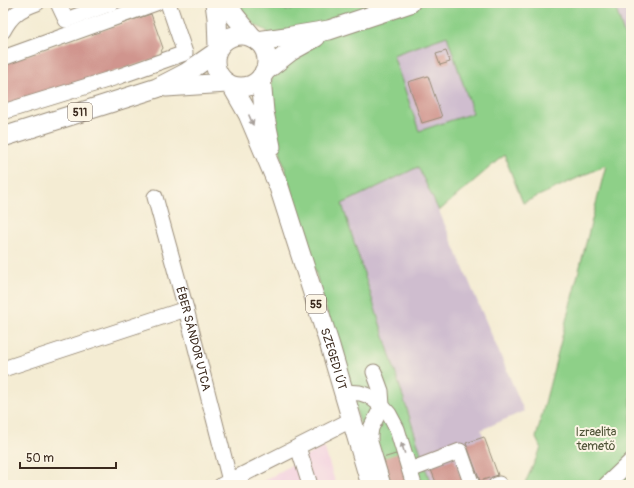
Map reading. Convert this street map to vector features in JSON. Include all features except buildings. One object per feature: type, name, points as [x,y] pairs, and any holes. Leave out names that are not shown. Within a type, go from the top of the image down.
[{"type":"main road","name":"55","points":[[215,3],[217,18],[217,50],[214,63],[216,71],[220,77],[230,85],[248,114],[280,187]]},
{"type":"main road","name":"55","points":[[227,3],[255,39],[262,45],[266,53],[267,64],[263,75],[264,112],[280,187]]},
{"type":"main road","points":[[217,50],[224,40],[236,35],[242,35],[255,39],[286,37],[329,30],[410,3]]},
{"type":"main road","points":[[230,85],[237,87],[250,86],[257,82],[291,51],[329,30]]},
{"type":"main road","name":"511","points":[[3,137],[157,88],[186,72],[217,50]]},
{"type":"main road","name":"511","points":[[157,88],[196,85],[230,85]]},
{"type":"main road","name":"SZEGEDI ÚT","points":[[280,187],[371,485]]},
{"type":"street","points":[[3,32],[8,22],[17,13],[22,9],[37,3]]},
{"type":"street","points":[[58,3],[66,20],[112,3]]},
{"type":"street","points":[[3,58],[156,3]]},
{"type":"street","points":[[3,112],[120,76],[185,53],[168,3]]},
{"type":"street","name":"ÉBER SÁNDOR UTCA","points":[[155,197],[186,309],[226,483]]},
{"type":"street","points":[[3,369],[186,309]]},
{"type":"street","points":[[374,372],[381,391],[382,406],[371,428],[370,442],[383,485]]},
{"type":"street","points":[[343,392],[360,393],[369,396],[390,414],[397,428],[414,485]]},
{"type":"street","points":[[226,483],[351,420]]},
{"type":"street","points":[[298,447],[310,485]]},
{"type":"street","points":[[410,470],[460,451],[472,485]]},
{"type":"street","points":[[606,485],[631,462]]},
{"type":"shaded area","points":[[283,3],[310,3],[286,11]]},
{"type":"shaded area","points":[[614,3],[631,3],[631,55]]},
{"type":"shaded area","points":[[447,36],[473,113],[419,131],[393,55]]},
{"type":"shaded area","points":[[418,167],[439,211],[524,411],[481,430],[502,485],[431,485],[342,204]]},
{"type":"shaded area","points":[[324,446],[336,485],[257,485]]},
{"type":"green space","name":"Izraelita temető","points":[[236,3],[283,3],[286,11],[310,3],[614,3],[631,55],[631,485],[524,485],[541,448],[536,438],[606,165],[523,203],[504,155],[439,211],[418,167],[342,204],[431,485],[380,485],[356,410],[268,108],[272,77],[279,67],[267,31],[255,25],[237,6]],"holes":[[[447,36],[473,113],[419,131],[393,55]]]}]
